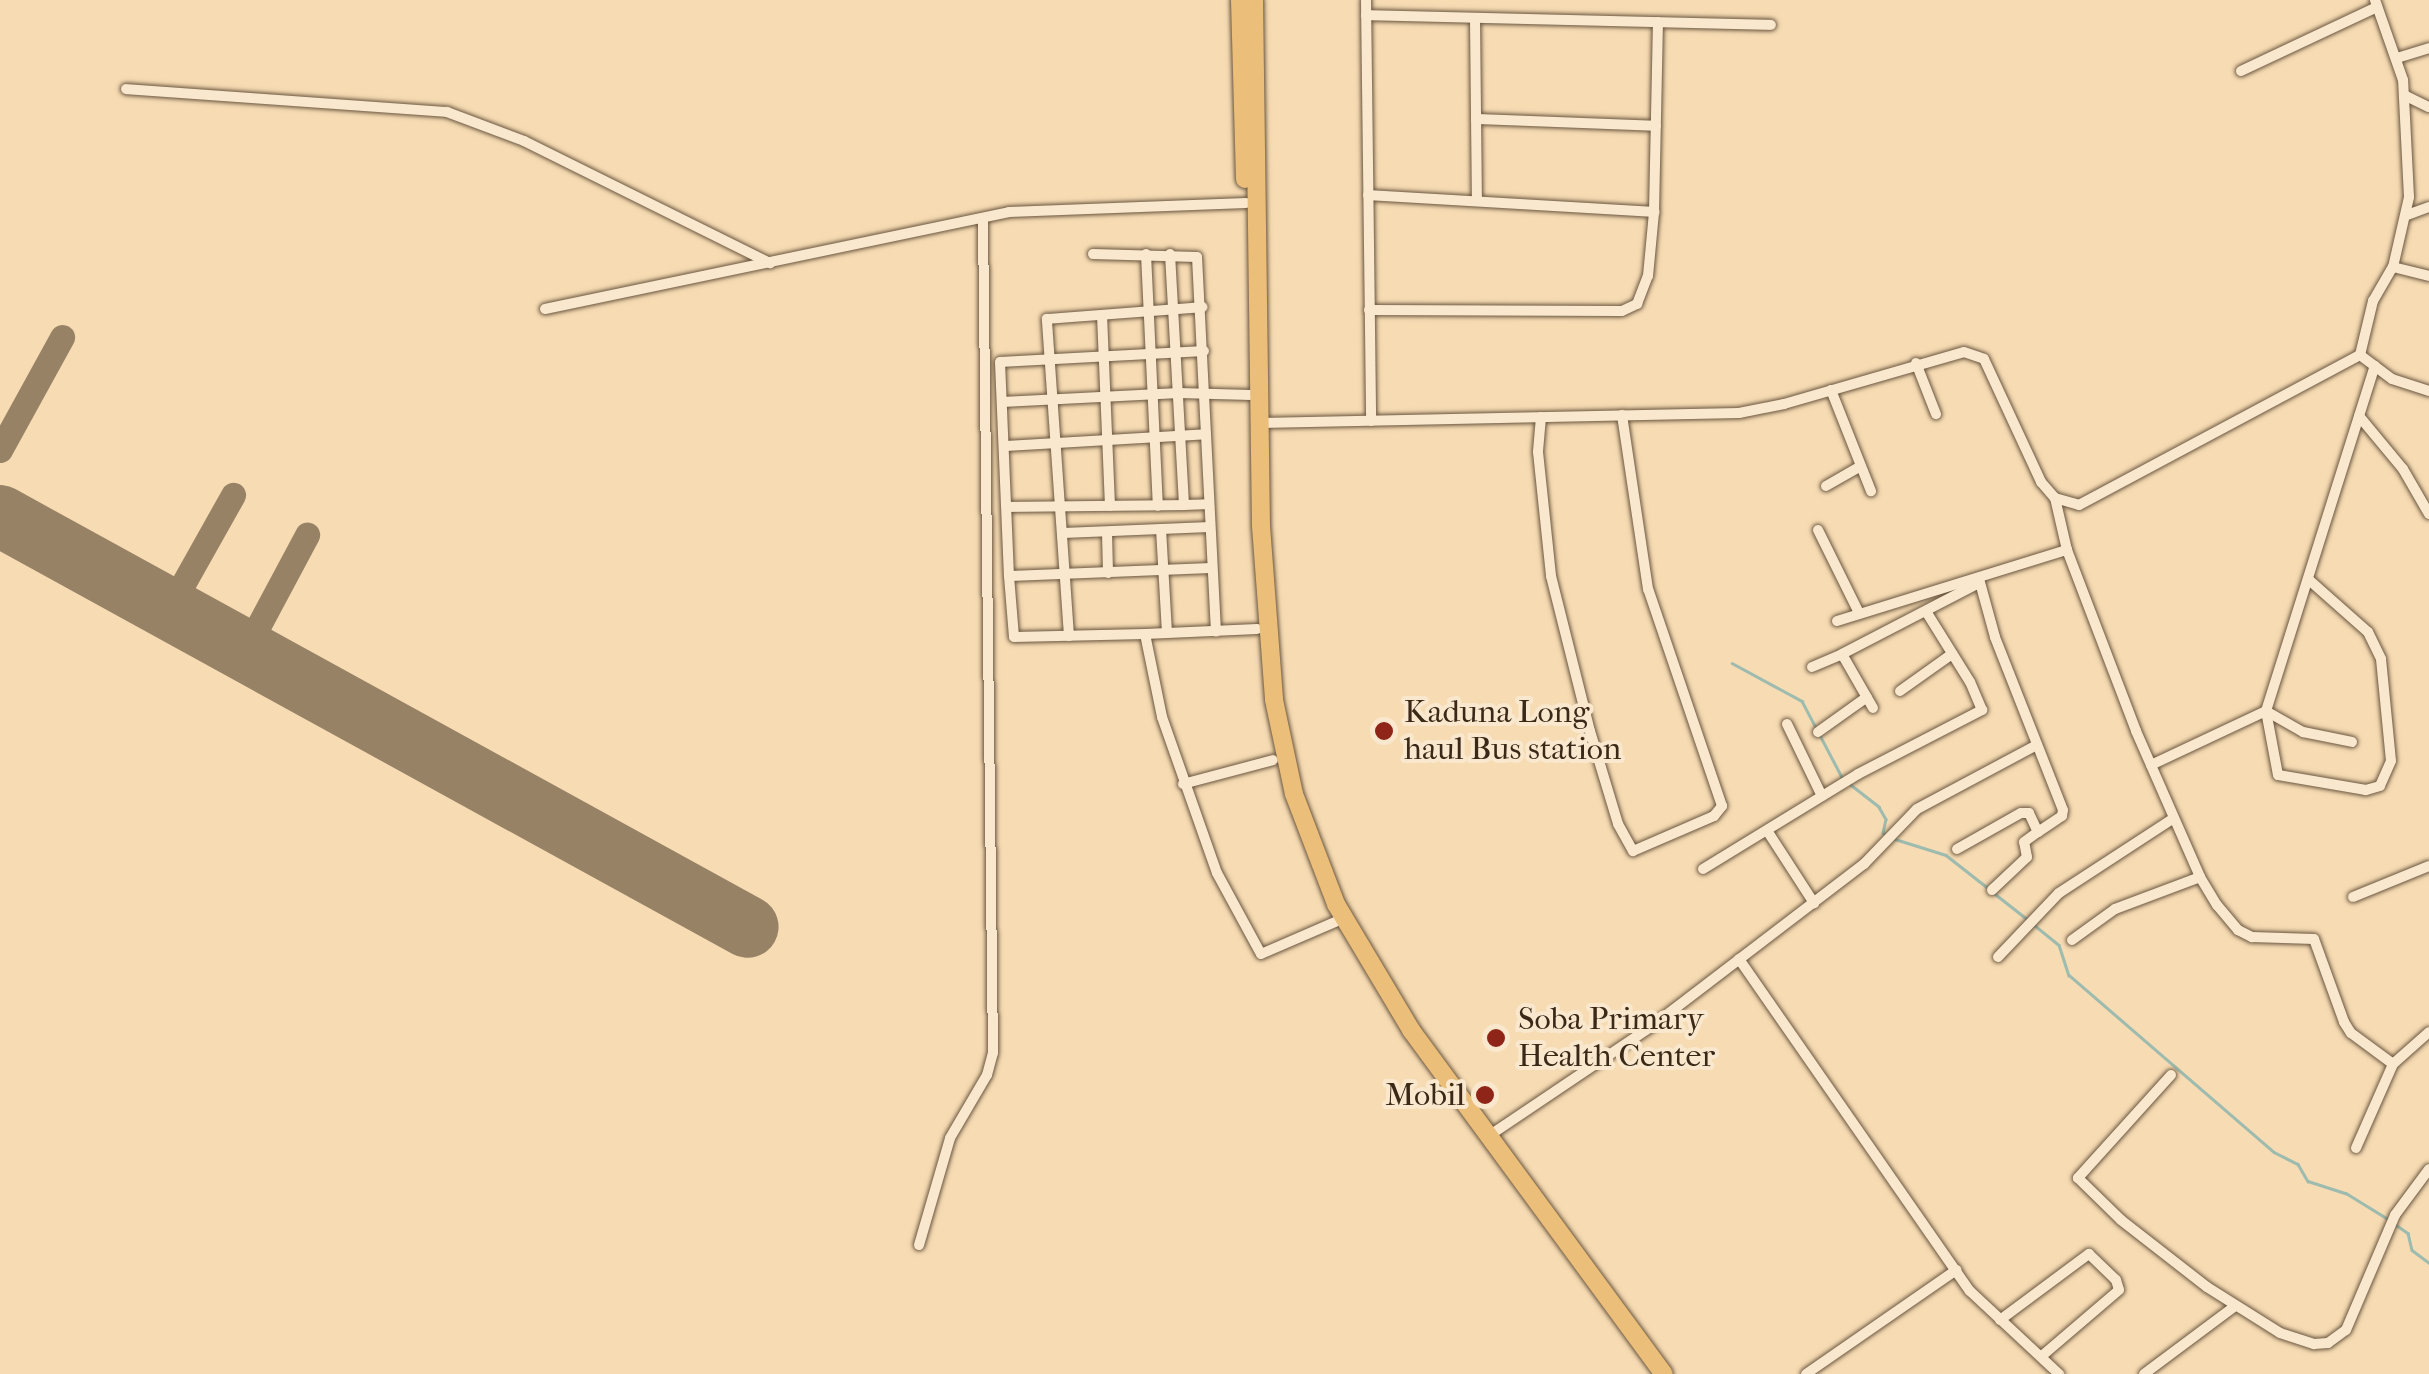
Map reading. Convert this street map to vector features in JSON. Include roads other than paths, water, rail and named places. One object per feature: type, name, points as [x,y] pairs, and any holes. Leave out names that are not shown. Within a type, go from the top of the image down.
[{"type":"highway","points":[[1240,0],[1256,629],[1260,685],[1273,760],[1295,831],[1335,922],[1407,1039],[1652,1374]]},
{"type":"highway","points":[[1254,0],[1261,526],[1269,657],[1279,733],[1294,794],[1336,904],[1411,1030],[1664,1374]]},
{"type":"street","points":[[1366,0],[1371,420]]},
{"type":"street","points":[[2055,498],[2080,505],[2360,355],[2374,301],[2393,267],[2406,215],[2406,96],[2397,58],[2376,4],[2241,71]]},
{"type":"street","points":[[1366,15],[1771,24]]},
{"type":"street","points":[[1474,18],[1477,202]]},
{"type":"street","points":[[1369,310],[1622,312],[1637,304],[1644,292],[1654,212],[1658,22]]},
{"type":"street","points":[[2397,58],[2429,48]]},
{"type":"street","points":[[126,89],[447,112],[524,141],[770,264]]},
{"type":"street","points":[[2406,96],[2429,106]]},
{"type":"street","points":[[1476,119],[1656,126]]},
{"type":"street","points":[[1368,195],[1654,212]]},
{"type":"street","points":[[545,309],[1008,212],[1246,203]]},
{"type":"street","points":[[2406,215],[2429,207]]},
{"type":"street","points":[[919,1246],[950,1138],[987,1075],[992,1053],[983,218]]},
{"type":"street","points":[[1092,254],[1194,255],[1203,307],[1216,632]]},
{"type":"street","points":[[1146,254],[1158,506]]},
{"type":"street","points":[[1170,254],[1184,505]]},
{"type":"street","points":[[2393,267],[2429,276]]},
{"type":"street","points":[[1172,272],[1198,270]]},
{"type":"street","points":[[1069,636],[1047,319],[1203,307]]},
{"type":"street","points":[[1102,315],[1108,440],[1120,531]]},
{"type":"street","points":[[1204,351],[1000,362],[1014,637],[1256,629]]},
{"type":"street","points":[[1261,423],[1738,412],[1964,352],[1984,358],[2041,482],[2055,498],[2067,550],[2151,765],[2216,906],[2238,930],[2252,938],[2314,939],[2351,1033],[2393,1064]]},
{"type":"street","points":[[2360,355],[2392,379],[2429,390]]},
{"type":"street","points":[[1916,363],[1936,414]]},
{"type":"street","points":[[2308,580],[2368,632],[2381,659],[2391,761],[2380,786],[2366,790],[2278,775],[2266,711],[2375,366]]},
{"type":"street","points":[[1831,390],[1871,491]]},
{"type":"street","points":[[1002,402],[1179,393],[1251,395]]},
{"type":"street","points":[[1541,417],[1542,495],[1559,615],[1618,824],[1630,849],[1638,850],[1714,816],[1722,806],[1648,589],[1622,415]]},
{"type":"street","points":[[2359,416],[2403,469],[2429,514]]},
{"type":"street","points":[[1006,446],[1206,434]]},
{"type":"street","points":[[1826,486],[1861,466]]},
{"type":"street","points":[[1007,507],[1209,504]]},
{"type":"street","points":[[1063,534],[1210,528]]},
{"type":"street","points":[[1161,530],[1167,634]]},
{"type":"street","points":[[1818,530],[1859,613]]},
{"type":"street","points":[[1107,532],[1108,573]]},
{"type":"street","points":[[1837,622],[1979,581],[2067,550]]},
{"type":"street","points":[[1009,576],[1212,568]]},
{"type":"street","points":[[1812,666],[1927,613],[1979,581]]},
{"type":"street","points":[[1979,581],[2063,810],[2056,821],[2024,842],[2027,857],[1992,890]]},
{"type":"street","points":[[1703,870],[1847,780],[1982,710],[1927,613]]},
{"type":"street","points":[[1145,634],[1162,718],[1184,784],[1218,873],[1260,954],[1335,922]]},
{"type":"street","points":[[1842,654],[1874,708]]},
{"type":"street","points":[[1900,691],[1952,654]]},
{"type":"street","points":[[1818,732],[1867,697]]},
{"type":"street","points":[[2151,765],[2266,711]]},
{"type":"street","points":[[2266,711],[2303,732],[2352,742]]},
{"type":"street","points":[[1787,724],[1822,796]]},
{"type":"street","points":[[1490,1136],[1652,1026],[1814,902],[1888,842],[1934,798],[2037,745]]},
{"type":"street","points":[[1184,784],[1273,760]]},
{"type":"street","points":[[1957,849],[2026,811],[2038,832]]},
{"type":"street","points":[[1998,957],[2096,864],[2174,818]]},
{"type":"street","points":[[1768,832],[1814,902]]},
{"type":"street","points":[[2352,896],[2429,866]]},
{"type":"street","points":[[2072,940],[2115,909],[2200,878]]},
{"type":"street","points":[[1739,959],[1956,1270],[2000,1320],[2044,1355],[2059,1374]]},
{"type":"street","points":[[2356,1148],[2393,1064],[2429,1032]]},
{"type":"street","points":[[2171,1076],[2078,1178],[2121,1220],[2234,1307],[2280,1333],[2314,1344],[2328,1343],[2346,1330],[2358,1310],[2392,1220],[2429,1170]]},
{"type":"street","points":[[2000,1320],[2089,1254],[2116,1280],[2119,1290],[2044,1355]]},
{"type":"street","points":[[1806,1374],[1956,1270]]},
{"type":"street","points":[[2144,1374],[2234,1307]]},
{"type":"waterway","points":[[1732,663],[1802,701],[1843,779]]},
{"type":"waterway","points":[[1850,784],[1879,807],[1886,819],[1883,833],[1888,835]]},
{"type":"waterway","points":[[1895,839],[1946,855],[1988,888]]},
{"type":"waterway","points":[[1994,893],[2027,919]]},
{"type":"waterway","points":[[2033,924],[2059,945],[2069,975],[2274,1152],[2298,1164],[2308,1181],[2346,1193],[2388,1219]]},
{"type":"waterway","points":[[2395,1224],[2408,1233],[2412,1250],[2429,1263]]},
{"type":"place","name":"Kaduna Long haul Bus station","points":[[1384,731]]},
{"type":"place","name":"Soba Primary Health Center","points":[[1496,1038]]},
{"type":"place","name":"Mobil","points":[[1485,1095]]}]
